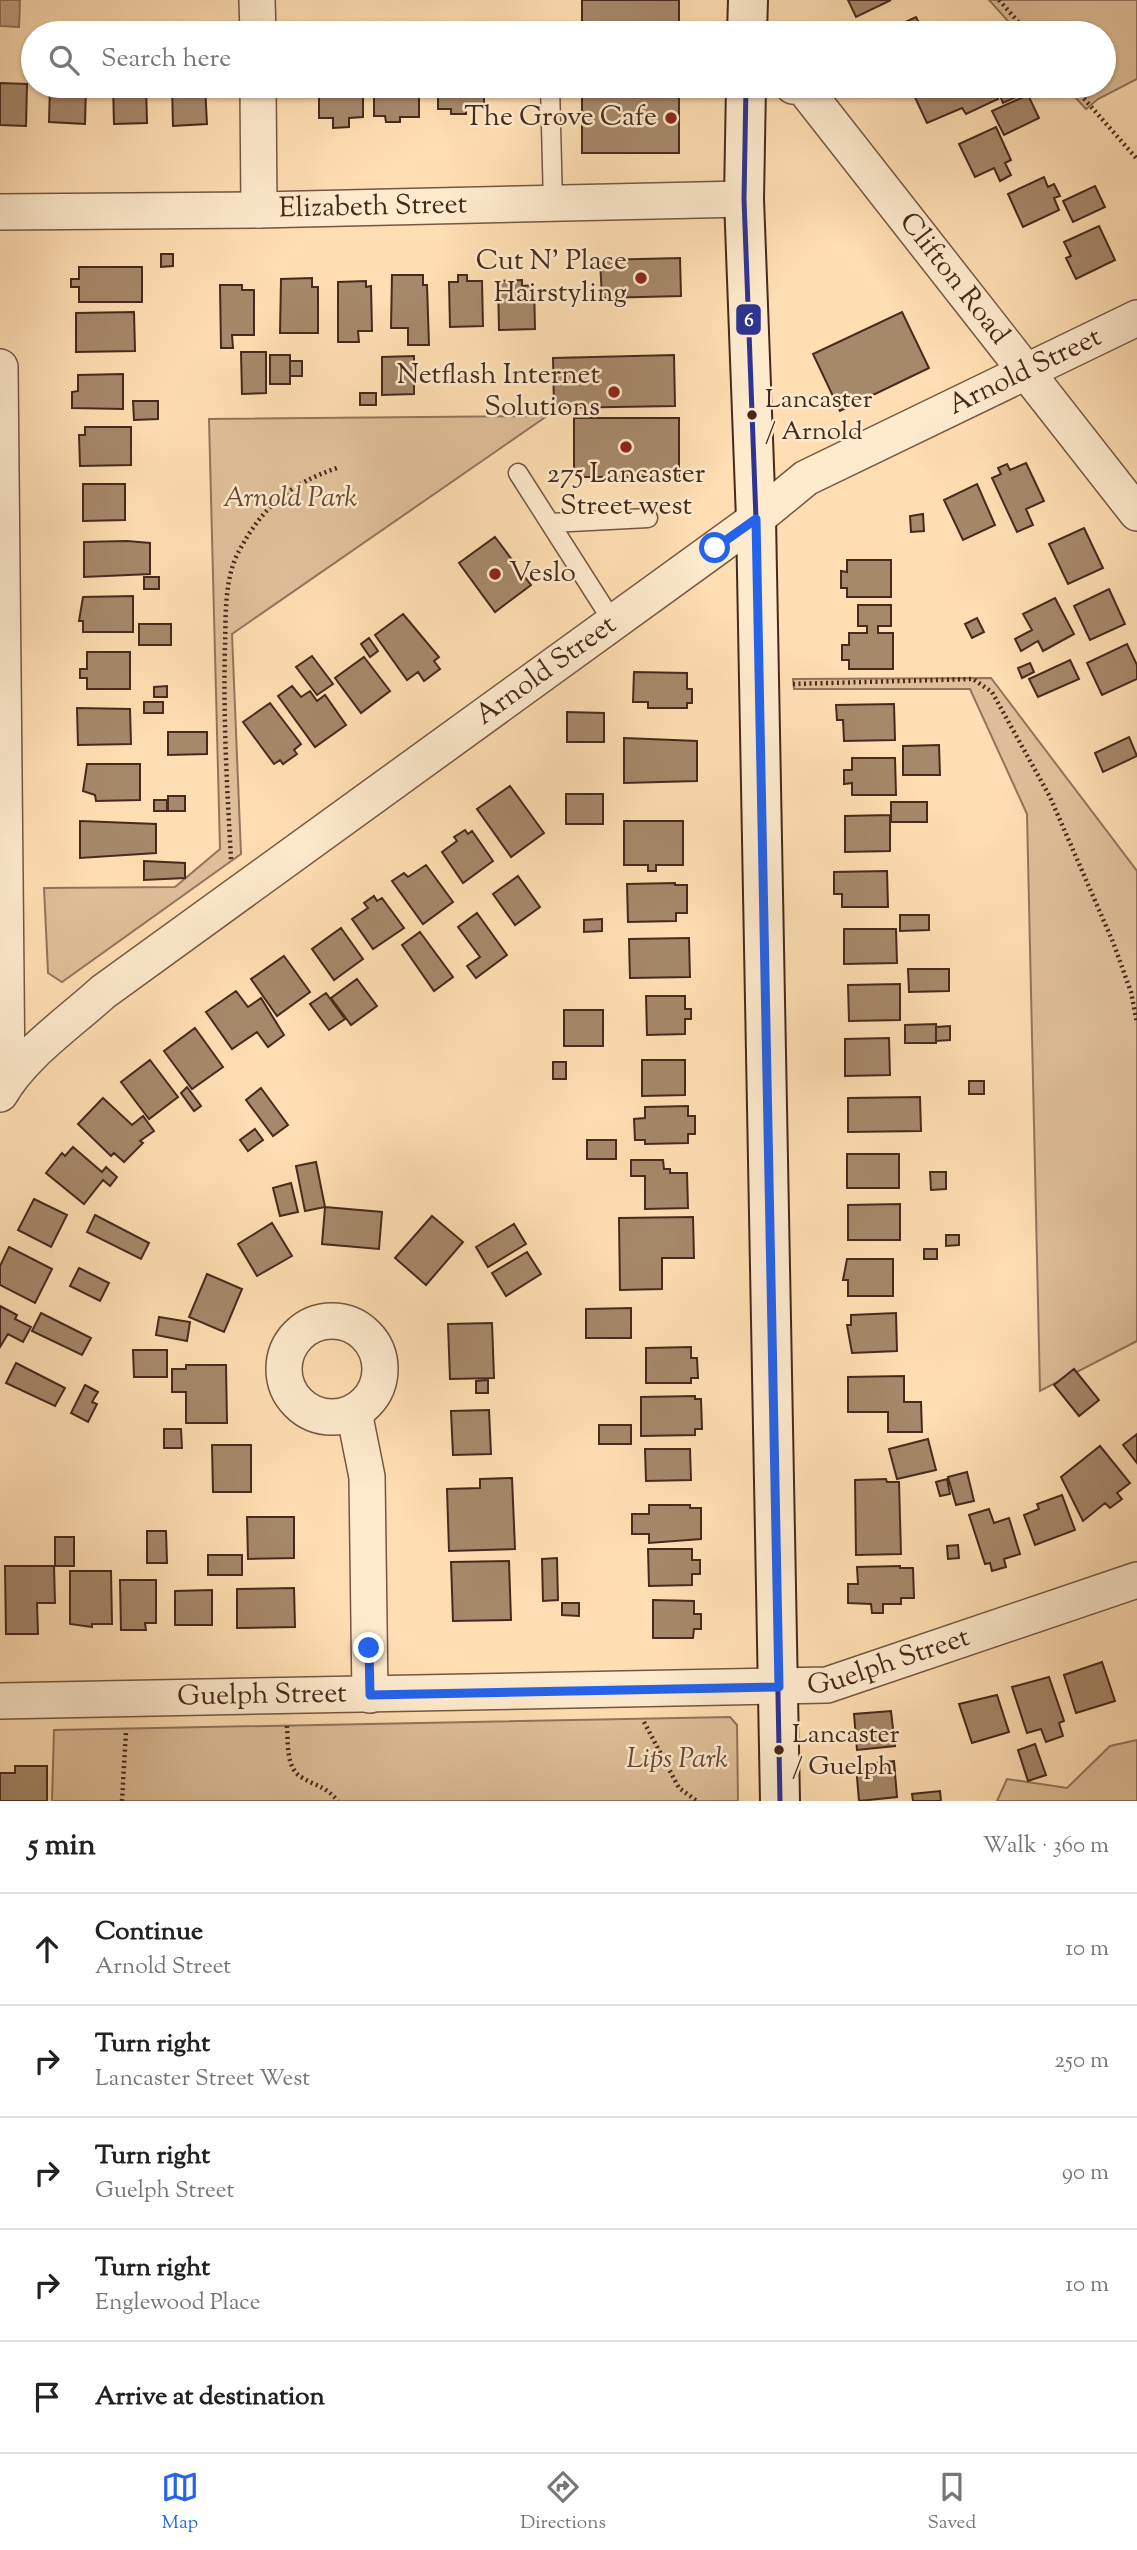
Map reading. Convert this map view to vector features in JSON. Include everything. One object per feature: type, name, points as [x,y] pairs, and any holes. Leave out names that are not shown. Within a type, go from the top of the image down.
[{"type":"main road","points":[[747,21],[748,0]]},
{"type":"main road","points":[[746,98],[744,199],[756,519],[780,1801]]},
{"type":"street","points":[[257,0],[257,21]]},
{"type":"street","points":[[258,98],[259,210]]},
{"type":"street","name":"Clifton Road","points":[[812,98],[1137,513]]},
{"type":"street","name":"Elizabeth Street","points":[[0,212],[259,210],[744,199]]},
{"type":"street","name":"Arnold Street","points":[[2,1086],[103,992],[756,519],[806,478],[1137,318]]},
{"type":"street","points":[[0,367],[2,1086]]},
{"type":"street","points":[[354,1412],[367,1477],[370,1695]]},
{"type":"street","name":"Guelph Street","points":[[0,1701],[827,1685],[1137,1580]]},
{"type":"lane","points":[[551,98],[553,204]]},
{"type":"lane","points":[[518,473],[613,622]]},
{"type":"lane","points":[[551,523],[648,518]]},
{"type":"path","points":[[999,0],[1017,21]]},
{"type":"path","points":[[1084,98],[1137,159]]},
{"type":"path","points":[[231,868],[224,710],[227,593],[238,552],[279,496],[310,477],[337,468]]},
{"type":"path","points":[[793,684],[974,679],[992,692],[1050,797],[1114,942],[1131,992],[1137,1023]]},
{"type":"path","points":[[641,1715],[679,1788],[697,1801]]},
{"type":"path","points":[[287,1722],[290,1761],[299,1777],[327,1788],[338,1801]]},
{"type":"path","points":[[122,1801],[126,1724]]},
{"type":"green space","points":[[989,0],[1137,0],[1137,79],[1116,90],[1116,21],[1008,21]]},
{"type":"green space","points":[[1076,98],[1100,98],[1098,99],[1086,109]]},
{"type":"green space","name":"Arnold Park","points":[[547,416],[232,634],[241,854],[62,982],[48,973],[44,888],[175,887],[220,849],[209,419]]},
{"type":"green space","points":[[991,678],[1137,871],[1137,1341],[1040,1391],[1027,814],[970,689],[794,689],[793,679]]},
{"type":"green space","name":"Lips Park","points":[[730,1717],[737,1725],[738,1801],[52,1801],[54,1730]]},
{"type":"green space","points":[[1137,1740],[1137,1801],[997,1801],[1007,1779],[1067,1788],[1110,1746]]},
{"type":"shaded area","points":[[0,0],[20,0],[19,27],[0,26]]},
{"type":"building","points":[[582,0],[679,0],[679,21],[582,21]]},
{"type":"building","points":[[848,0],[891,0],[856,17]]},
{"type":"building","points":[[0,83],[21,84],[21,98],[27,98],[26,126],[0,125]]},
{"type":"building","points":[[50,98],[86,98],[85,124],[49,122]]},
{"type":"building","points":[[113,98],[146,98],[147,123],[114,124]]},
{"type":"building","points":[[172,98],[206,98],[207,124],[173,126]]},
{"type":"building","points":[[319,98],[363,98],[363,117],[349,118],[349,127],[333,128],[333,118],[319,118]]},
{"type":"building","points":[[374,98],[419,98],[419,117],[400,117],[400,122],[386,122],[385,116],[374,116]]},
{"type":"building","points":[[438,98],[484,98],[484,108],[466,108],[466,114],[451,114],[451,109],[438,109]]},
{"type":"building","points":[[582,98],[679,98],[679,153],[582,153]]},
{"type":"building","points":[[915,98],[998,99],[966,114],[962,108],[927,123]]},
{"type":"building","points":[[1001,98],[1014,98],[1003,103]]},
{"type":"building","points":[[1021,98],[1029,98],[1039,118],[1004,135],[992,111]]},
{"type":"building","points":[[996,127],[1011,160],[1005,163],[1011,175],[1000,181],[994,168],[975,177],[959,144]]},
{"type":"building","points":[[1044,177],[1048,187],[1054,184],[1060,196],[1054,198],[1059,210],[1023,227],[1008,194]]},
{"type":"building","points":[[1095,186],[1105,207],[1073,222],[1063,201]]},
{"type":"building","points":[[1099,226],[1115,260],[1076,279],[1066,258],[1071,256],[1064,242]]},
{"type":"building","points":[[161,254],[173,254],[173,266],[161,267]]},
{"type":"building","name":"Cut N' Place Hairstyling","points":[[680,258],[681,296],[602,298],[600,260]]},
{"type":"building","points":[[79,267],[142,267],[142,302],[79,302],[79,287],[71,287],[71,279],[79,279]]},
{"type":"building","points":[[392,275],[423,275],[423,285],[427,285],[429,345],[408,345],[408,328],[391,328]]},
{"type":"building","points":[[458,275],[467,275],[467,281],[482,281],[483,326],[450,327],[449,282],[458,282]]},
{"type":"building","points":[[312,278],[312,287],[318,287],[318,333],[280,333],[281,279]]},
{"type":"building","points":[[522,280],[522,286],[534,285],[535,329],[499,330],[498,281]]},
{"type":"building","points":[[366,281],[366,287],[371,286],[372,331],[358,331],[359,342],[338,342],[338,282]]},
{"type":"building","points":[[220,285],[242,285],[242,290],[254,290],[254,335],[232,335],[233,348],[221,348]]},
{"type":"building","points":[[134,312],[135,351],[76,352],[76,313]]},
{"type":"building","points":[[902,312],[929,368],[840,411],[813,354]]},
{"type":"building","points":[[241,352],[266,352],[266,393],[242,394]]},
{"type":"building","points":[[270,355],[290,355],[290,384],[270,384]]},
{"type":"building","name":"Netflash Internet Solutions","points":[[674,355],[675,406],[554,408],[553,358]]},
{"type":"building","points":[[414,356],[414,394],[382,395],[382,357]]},
{"type":"building","points":[[290,361],[302,361],[302,376],[290,376]]},
{"type":"building","points":[[123,374],[123,409],[72,408],[72,392],[78,391],[78,375]]},
{"type":"building","points":[[360,393],[376,393],[376,405],[360,405]]},
{"type":"building","points":[[133,401],[158,401],[158,419],[134,420]]},
{"type":"building","name":"275 Lancaster Street west","points":[[574,418],[679,418],[679,477],[574,477]]},
{"type":"building","points":[[85,427],[131,427],[131,465],[80,466],[79,435],[85,435]]},
{"type":"building","points":[[1026,463],[1044,501],[1026,509],[1033,525],[1017,532],[992,478],[1001,474],[998,468],[1007,464],[1010,470]]},
{"type":"building","points":[[83,484],[125,484],[125,520],[83,521]]},
{"type":"building","points":[[977,484],[995,525],[963,540],[944,500]]},
{"type":"building","points":[[923,514],[924,531],[911,532],[910,516]]},
{"type":"building","points":[[1084,528],[1103,568],[1068,584],[1049,544]]},
{"type":"building","name":"Veslo","points":[[495,537],[531,585],[495,612],[459,563]]},
{"type":"building","points":[[84,542],[150,543],[150,574],[84,577]]},
{"type":"building","points":[[847,560],[891,560],[891,597],[847,597],[847,588],[841,588],[841,571],[847,572]]},
{"type":"building","points":[[144,577],[159,577],[159,589],[144,589]]},
{"type":"building","points":[[1109,589],[1125,624],[1090,640],[1074,606]]},
{"type":"building","points":[[133,596],[133,632],[83,632],[83,621],[79,621],[83,597]]},
{"type":"building","points":[[1055,598],[1074,634],[1043,651],[1038,641],[1021,651],[1015,639],[1032,630],[1023,614]]},
{"type":"building","points":[[858,605],[891,605],[891,626],[878,626],[878,633],[893,633],[893,669],[849,669],[849,660],[842,660],[842,645],[849,645],[849,633],[867,633],[867,626],[858,626]]},
{"type":"building","points":[[403,614],[439,657],[434,661],[440,669],[424,681],[418,672],[407,680],[375,635]]},
{"type":"building","points":[[977,618],[984,632],[972,638],[965,624]]},
{"type":"building","points":[[139,624],[171,624],[171,645],[139,645]]},
{"type":"building","points":[[369,638],[378,651],[370,657],[361,644]]},
{"type":"building","points":[[1127,644],[1137,665],[1137,679],[1102,695],[1087,663]]},
{"type":"building","points":[[87,652],[130,652],[130,689],[87,689],[87,678],[80,678],[80,669],[87,669]]},
{"type":"building","points":[[312,656],[333,684],[317,695],[296,667]]},
{"type":"building","points":[[364,657],[390,691],[361,713],[335,678]]},
{"type":"building","points":[[1070,660],[1079,679],[1038,697],[1029,679]]},
{"type":"building","points":[[1030,663],[1034,672],[1022,678],[1018,668]]},
{"type":"building","points":[[634,672],[687,673],[687,689],[692,689],[692,703],[687,703],[687,708],[648,708],[648,702],[633,702]]},
{"type":"building","points":[[167,686],[167,697],[154,697],[154,687]]},
{"type":"building","points":[[292,686],[301,697],[310,691],[317,701],[325,695],[346,725],[315,747],[278,696]]},
{"type":"building","points":[[144,702],[163,702],[163,713],[144,713]]},
{"type":"building","points":[[270,703],[301,744],[294,750],[297,754],[283,764],[280,760],[274,764],[243,722]]},
{"type":"building","points":[[894,704],[895,740],[844,741],[843,720],[837,720],[836,705]]},
{"type":"building","points":[[77,708],[130,709],[131,744],[78,745]]},
{"type":"building","points":[[567,712],[604,713],[604,742],[567,742]]},
{"type":"building","points":[[168,732],[207,732],[207,754],[168,755]]},
{"type":"building","points":[[1129,737],[1137,756],[1103,772],[1095,753]]},
{"type":"building","points":[[624,738],[697,741],[697,781],[624,783]]},
{"type":"building","points":[[939,745],[940,775],[903,775],[903,746]]},
{"type":"building","points":[[852,758],[895,758],[896,795],[852,795],[852,783],[844,784],[844,770],[852,770]]},
{"type":"building","points":[[87,764],[140,764],[140,800],[96,801],[95,795],[83,791]]},
{"type":"building","points":[[510,786],[544,833],[511,857],[477,809]]},
{"type":"building","points":[[566,794],[603,794],[603,824],[566,824]]},
{"type":"building","points":[[168,796],[185,796],[185,811],[168,811]]},
{"type":"building","points":[[154,800],[167,800],[167,811],[154,811]]},
{"type":"building","points":[[891,802],[927,802],[927,822],[891,822]]},
{"type":"building","points":[[890,815],[890,851],[845,852],[845,816]]},
{"type":"building","points":[[80,821],[156,824],[156,853],[80,858]]},
{"type":"building","points":[[624,821],[683,821],[683,865],[656,865],[656,871],[648,871],[648,865],[624,865]]},
{"type":"building","points":[[465,830],[468,834],[472,831],[493,861],[463,883],[442,852],[457,841],[454,837]]},
{"type":"building","points":[[144,861],[185,863],[185,878],[144,880]]},
{"type":"building","points":[[426,865],[453,902],[423,924],[392,881],[404,873],[408,877]]},
{"type":"building","points":[[887,871],[888,907],[842,907],[842,894],[834,894],[834,872]]},
{"type":"building","points":[[518,876],[540,907],[515,925],[493,894]]},
{"type":"building","points":[[627,884],[687,885],[687,913],[676,913],[676,921],[628,922]]},
{"type":"building","points":[[374,896],[377,901],[382,898],[404,928],[373,949],[352,919],[368,908],[364,903]]},
{"type":"building","points":[[477,913],[507,955],[476,978],[467,966],[480,957],[458,927]]},
{"type":"building","points":[[900,915],[929,915],[929,930],[900,931]]},
{"type":"building","points":[[602,919],[602,931],[584,932],[584,920]]},
{"type":"building","points":[[341,928],[363,959],[334,980],[312,949]]},
{"type":"building","points":[[844,929],[896,929],[897,963],[844,964]]},
{"type":"building","points":[[420,932],[453,977],[434,991],[402,945]]},
{"type":"building","points":[[689,938],[690,977],[630,978],[629,939]]},
{"type":"building","points":[[284,956],[310,992],[277,1016],[251,979]]},
{"type":"building","points":[[908,969],[949,969],[949,991],[909,992]]},
{"type":"building","points":[[357,979],[377,1006],[351,1025],[331,998]]},
{"type":"building","points":[[900,984],[900,1020],[849,1021],[848,985]]},
{"type":"building","points":[[236,991],[248,1007],[261,998],[284,1035],[268,1047],[257,1032],[232,1049],[206,1012]]},
{"type":"building","points":[[326,993],[345,1019],[329,1030],[310,1004]]},
{"type":"building","points":[[646,996],[685,996],[685,1009],[691,1009],[691,1019],[685,1019],[685,1034],[647,1035]]},
{"type":"building","points":[[564,1010],[603,1010],[603,1046],[564,1046]]},
{"type":"building","points":[[936,1024],[936,1043],[905,1043],[905,1025]]},
{"type":"building","points":[[950,1026],[950,1040],[936,1041],[936,1027]]},
{"type":"building","points":[[195,1028],[223,1067],[192,1089],[164,1051]]},
{"type":"building","points":[[889,1038],[890,1075],[845,1076],[845,1039]]},
{"type":"building","points":[[150,1060],[178,1097],[149,1119],[121,1082]]},
{"type":"building","points":[[642,1060],[685,1060],[685,1095],[642,1096]]},
{"type":"building","points":[[553,1062],[566,1062],[566,1079],[553,1079]]},
{"type":"building","points":[[969,1081],[984,1081],[984,1094],[969,1094]]},
{"type":"building","points":[[187,1087],[201,1106],[194,1111],[181,1093]]},
{"type":"building","points":[[261,1088],[288,1125],[273,1136],[246,1100]]},
{"type":"building","points":[[920,1097],[921,1131],[848,1132],[848,1098]]},
{"type":"building","points":[[103,1098],[132,1125],[143,1116],[154,1131],[140,1141],[143,1143],[124,1162],[114,1153],[111,1156],[78,1124]]},
{"type":"building","points":[[688,1106],[688,1116],[695,1116],[695,1134],[688,1134],[688,1143],[645,1144],[645,1140],[635,1140],[634,1119],[645,1118],[645,1107]]},
{"type":"building","points":[[255,1129],[263,1140],[248,1151],[240,1140]]},
{"type":"building","points":[[587,1140],[616,1140],[616,1159],[587,1159]]},
{"type":"building","points":[[73,1147],[102,1172],[106,1167],[117,1177],[110,1186],[103,1180],[84,1204],[46,1173],[62,1153],[65,1156]]},
{"type":"building","points":[[847,1154],[899,1154],[899,1188],[847,1188]]},
{"type":"building","points":[[631,1160],[663,1160],[664,1169],[670,1169],[670,1173],[687,1173],[688,1208],[645,1209],[645,1176],[631,1176]]},
{"type":"building","points":[[316,1162],[325,1207],[305,1211],[296,1166]]},
{"type":"building","points":[[930,1172],[946,1172],[946,1189],[931,1190]]},
{"type":"building","points":[[291,1183],[298,1212],[280,1216],[273,1188]]},
{"type":"building","points":[[34,1199],[67,1215],[51,1247],[18,1230]]},
{"type":"building","points":[[900,1204],[900,1240],[848,1240],[848,1205]]},
{"type":"building","points":[[325,1207],[382,1212],[379,1249],[322,1244]]},
{"type":"building","points":[[95,1215],[149,1243],[141,1259],[87,1232]]},
{"type":"building","points":[[432,1216],[463,1242],[426,1285],[395,1258]]},
{"type":"building","points":[[693,1217],[694,1258],[662,1258],[662,1289],[620,1290],[619,1218]]},
{"type":"building","points":[[272,1223],[292,1256],[257,1276],[238,1244]]},
{"type":"building","points":[[514,1224],[526,1244],[488,1267],[476,1247]]},
{"type":"building","points":[[946,1235],[959,1235],[959,1245],[946,1246]]},
{"type":"building","points":[[9,1247],[52,1269],[35,1303],[0,1285],[0,1266]]},
{"type":"building","points":[[924,1249],[937,1249],[937,1259],[924,1259]]},
{"type":"building","points":[[527,1252],[541,1274],[506,1296],[492,1273]]},
{"type":"building","points":[[847,1259],[893,1259],[893,1296],[848,1296],[848,1280],[843,1280]]},
{"type":"building","points":[[79,1268],[109,1283],[100,1301],[70,1286]]},
{"type":"building","points":[[207,1274],[242,1289],[224,1332],[189,1317]]},
{"type":"building","points":[[0,1306],[17,1315],[15,1319],[31,1327],[23,1342],[8,1334],[0,1347]]},
{"type":"building","points":[[631,1308],[631,1338],[586,1338],[586,1309]]},
{"type":"building","points":[[41,1313],[91,1338],[82,1355],[32,1331]]},
{"type":"building","points":[[896,1313],[897,1351],[852,1353],[847,1325],[851,1325],[851,1315]]},
{"type":"building","points":[[159,1317],[190,1322],[187,1341],[156,1335]]},
{"type":"building","points":[[492,1323],[494,1378],[450,1379],[448,1324]]},
{"type":"building","points":[[691,1347],[691,1358],[697,1358],[698,1378],[691,1378],[691,1383],[646,1383],[646,1348]]},
{"type":"building","points":[[133,1350],[167,1350],[167,1377],[134,1377]]},
{"type":"building","points":[[16,1363],[65,1388],[55,1406],[6,1383]]},
{"type":"building","points":[[186,1365],[226,1365],[227,1423],[186,1423],[186,1392],[172,1392],[172,1369],[186,1369]]},
{"type":"building","points":[[1074,1369],[1099,1400],[1079,1416],[1054,1385]]},
{"type":"building","points":[[904,1376],[904,1402],[921,1402],[922,1432],[888,1432],[888,1412],[848,1412],[848,1377]]},
{"type":"building","points":[[488,1380],[488,1393],[476,1393],[476,1381]]},
{"type":"building","points":[[85,1385],[98,1392],[92,1402],[97,1404],[88,1422],[71,1413]]},
{"type":"building","points":[[695,1396],[695,1399],[701,1399],[702,1429],[695,1429],[695,1435],[641,1436],[641,1397]]},
{"type":"building","points":[[489,1410],[491,1454],[453,1455],[451,1411]]},
{"type":"building","points":[[599,1425],[631,1425],[631,1444],[599,1444]]},
{"type":"building","points":[[164,1429],[181,1429],[182,1448],[164,1448]]},
{"type":"building","points":[[1137,1434],[1137,1463],[1123,1445]]},
{"type":"building","points":[[928,1439],[936,1470],[897,1479],[889,1449]]},
{"type":"building","points":[[212,1445],[251,1445],[251,1492],[213,1492]]},
{"type":"building","points":[[1100,1446],[1130,1483],[1117,1493],[1122,1499],[1110,1508],[1105,1503],[1083,1521],[1061,1477]]},
{"type":"building","points":[[645,1449],[690,1449],[691,1480],[646,1481]]},
{"type":"building","points":[[967,1472],[974,1501],[956,1505],[948,1477]]},
{"type":"building","points":[[512,1478],[515,1549],[449,1551],[447,1489],[480,1488],[480,1479]]},
{"type":"building","points":[[886,1479],[887,1482],[899,1482],[901,1554],[856,1555],[855,1480]]},
{"type":"building","points":[[947,1479],[950,1494],[940,1496],[936,1482]]},
{"type":"building","points":[[1062,1495],[1075,1530],[1035,1545],[1024,1515],[1039,1509],[1037,1504]]},
{"type":"building","points":[[649,1505],[690,1505],[690,1508],[701,1508],[701,1539],[649,1543],[649,1534],[632,1534],[632,1514],[649,1514]]},
{"type":"building","points":[[989,1509],[994,1523],[1009,1518],[1020,1554],[1004,1559],[1006,1567],[992,1571],[990,1563],[985,1564],[969,1515]]},
{"type":"building","points":[[247,1517],[294,1517],[294,1558],[248,1559]]},
{"type":"building","points":[[147,1531],[166,1531],[167,1563],[147,1563]]},
{"type":"building","points":[[55,1537],[74,1537],[74,1566],[55,1566]]},
{"type":"building","points":[[958,1545],[959,1558],[948,1559],[947,1546]]},
{"type":"building","points":[[648,1549],[692,1549],[692,1560],[700,1560],[700,1574],[692,1574],[692,1585],[649,1586]]},
{"type":"building","points":[[208,1555],[242,1555],[242,1575],[208,1575]]},
{"type":"building","points":[[557,1558],[558,1600],[543,1601],[542,1559]]},
{"type":"building","points":[[509,1561],[511,1620],[453,1621],[451,1562]]},
{"type":"building","points":[[5,1566],[54,1566],[55,1603],[37,1603],[38,1634],[6,1634]]},
{"type":"building","points":[[857,1567],[913,1568],[914,1598],[901,1598],[901,1604],[883,1604],[883,1613],[872,1613],[871,1604],[848,1603],[848,1584],[858,1584]]},
{"type":"building","points":[[70,1571],[111,1571],[112,1624],[92,1624],[92,1627],[70,1624]]},
{"type":"building","points":[[120,1580],[156,1580],[156,1623],[145,1623],[146,1630],[121,1630]]},
{"type":"building","points":[[294,1588],[295,1627],[237,1628],[237,1589]]},
{"type":"building","points":[[212,1590],[212,1625],[175,1625],[175,1591]]},
{"type":"building","points":[[653,1600],[694,1601],[694,1614],[701,1614],[701,1629],[694,1629],[693,1638],[653,1638]]},
{"type":"building","points":[[562,1603],[579,1603],[579,1616],[562,1615]]},
{"type":"building","points":[[1102,1662],[1115,1701],[1076,1713],[1064,1675]]},
{"type":"building","points":[[1049,1677],[1064,1721],[1059,1723],[1063,1736],[1046,1742],[1041,1729],[1027,1733],[1012,1687]]},
{"type":"building","points":[[997,1695],[1009,1732],[972,1743],[959,1704]]},
{"type":"building","points":[[891,1711],[895,1746],[857,1750],[854,1714]]},
{"type":"building","points":[[1035,1744],[1046,1775],[1028,1781],[1018,1750]]},
{"type":"building","points":[[894,1761],[897,1797],[859,1801],[856,1765]]},
{"type":"building","points":[[15,1766],[47,1766],[47,1801],[0,1801],[0,1773],[15,1773]]},
{"type":"building","points":[[940,1791],[941,1801],[913,1801],[912,1794]]},
{"type":"transit line","name":"6","points":[[746,98],[744,199],[756,519],[780,1801]]},
{"type":"place","name":"The Grove Cafe","points":[[671,118]]},
{"type":"place","name":"Cut N' Place Hairstyling","points":[[641,278]]},
{"type":"place","name":"Netflash Internet Solutions","points":[[614,392]]},
{"type":"place","name":"Lancaster / Arnold","points":[[752,415]]},
{"type":"place","name":"275 Lancaster Street west","points":[[626,447]]},
{"type":"place","name":"Veslo","points":[[495,574]]},
{"type":"place","name":"Lancaster / Guelph","points":[[779,1750]]},
{"type":"route","points":[[369,1648],[370,1695],[779,1687],[756,519],[715,548]]}]
